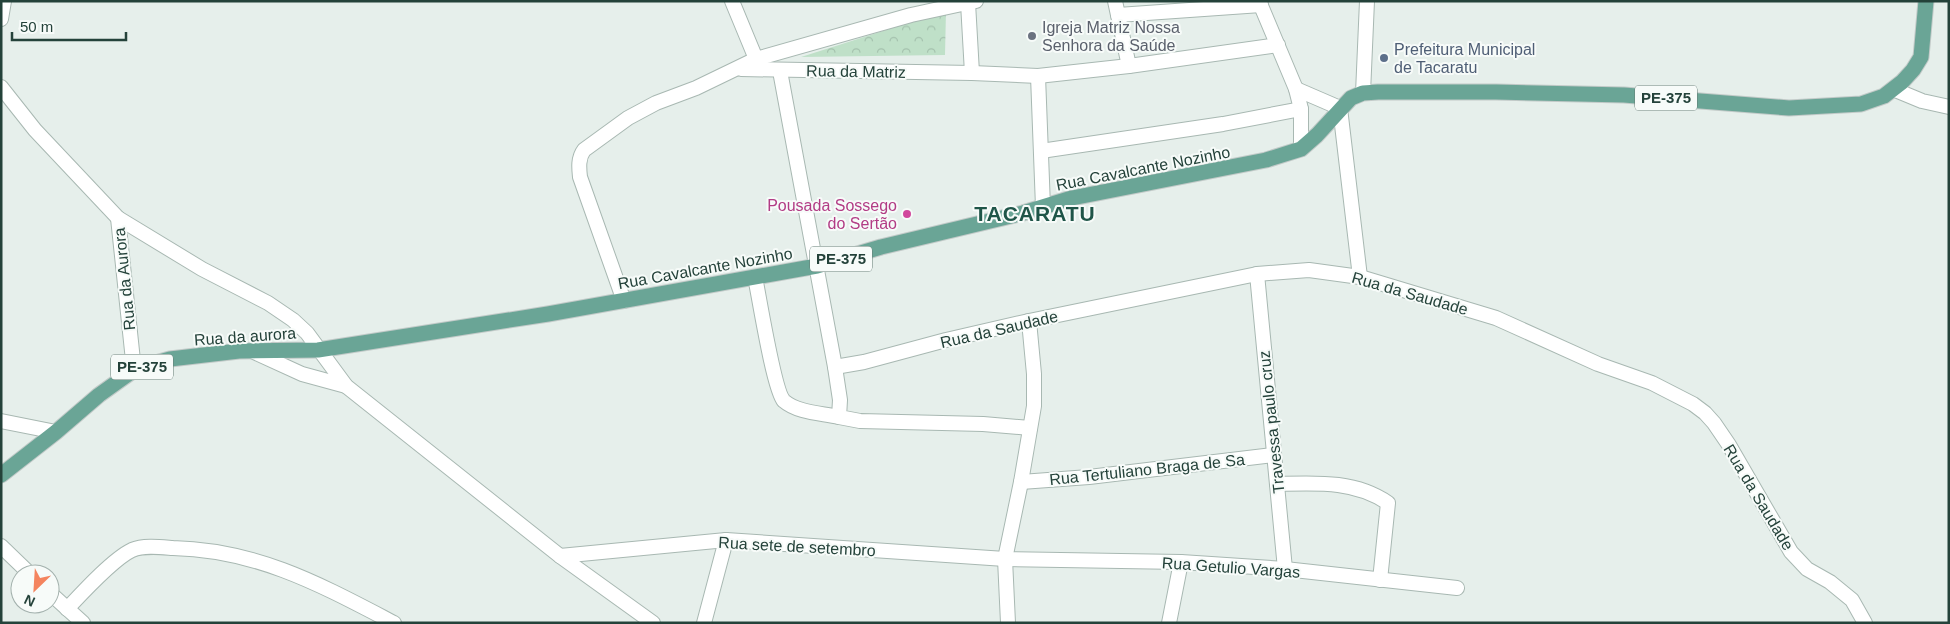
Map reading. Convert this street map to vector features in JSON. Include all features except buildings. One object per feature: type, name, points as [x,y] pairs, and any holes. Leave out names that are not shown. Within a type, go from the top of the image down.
[{"type":"main road","name":"PE-375","points":[[1340,108],[1350,98],[1363,93],[1378,92],[1624,95],[1789,108],[1861,104],[1884,96],[1913,70],[1921,57],[1926,1]]},
{"type":"main road","name":"Rua Cavalcante Nozinho","points":[[318,350],[548,314],[816,266],[881,247],[1043,207],[1072,198],[1238,167],[1301,149],[1317,135],[1340,108]]},
{"type":"main road","name":"Rua da aurora","points":[[1,475],[99,395],[134,370],[170,359],[239,351],[318,350]]},
{"type":"street","points":[[1,19],[4,1]]},
{"type":"street","points":[[732,1],[756,60]]},
{"type":"street","points":[[1363,93],[1366,1]]},
{"type":"street","points":[[624,301],[580,177],[579,164],[581,154],[605,134],[656,103],[696,88],[756,60],[911,14],[972,2],[972,73]]},
{"type":"street","points":[[1129,66],[1117,8],[1260,3],[1296,89],[1301,109],[1301,149]]},
{"type":"street","name":"Rua da Matriz","points":[[739,69],[1038,76],[1129,66],[1278,45]]},
{"type":"street","points":[[780,71],[835,367],[840,400],[839,417]]},
{"type":"street","points":[[1038,76],[1043,207]]},
{"type":"street","points":[[1,87],[35,130],[118,218],[186,260],[268,303],[294,320],[307,333],[346,386],[560,556],[653,623]]},
{"type":"street","points":[[1296,89],[1340,108],[1360,277]]},
{"type":"street","points":[[1892,89],[1922,101],[1949,107]]},
{"type":"street","points":[[1041,151],[1223,124],[1301,109]]},
{"type":"street","name":"Rua da Aurora","points":[[118,218],[134,370]]},
{"type":"street","name":"Rua da Saudade","points":[[835,367],[864,362],[946,340],[1029,321],[1257,274],[1309,270],[1360,277],[1496,318],[1598,364],[1670,391],[1693,404],[1714,423],[1791,552],[1807,569],[1830,582],[1852,600],[1865,623]]},
{"type":"street","name":"Travessa paulo cruz","points":[[1257,274],[1284,569]]},
{"type":"street","points":[[755,277],[766,338],[781,397],[792,406],[860,421],[983,424],[1030,428]]},
{"type":"street","points":[[1008,623],[1005,559],[1022,482],[1034,406],[1034,374],[1029,321]]},
{"type":"street","points":[[254,352],[302,374],[346,386]]},
{"type":"street","points":[[1,421],[56,432]]},
{"type":"street","name":"Rua Tertuliano Braga de Sa","points":[[1022,482],[1089,477],[1273,455]]},
{"type":"street","points":[[1277,484],[1322,482],[1376,495],[1388,504],[1380,580]]},
{"type":"street","points":[[704,623],[726,540]]},
{"type":"street","name":"Rua sete de setembro","points":[[560,556],[726,540],[1005,559]]},
{"type":"street","points":[[1,546],[20,564]]},
{"type":"street","points":[[67,609],[95,580],[132,550],[149,547],[183,548],[247,558],[286,570],[316,583],[394,623]]},
{"type":"street","name":"Rua Getulio Vargas","points":[[1005,559],[1181,562],[1284,569],[1457,588]]},
{"type":"street","points":[[1169,623],[1181,562]]},
{"type":"street","points":[[60,602],[83,623]]},
{"type":"green space","points":[[946,11],[945,55],[801,57]]},
{"type":"place","name":"Igreja Matriz Nossa Senhora da Saúde","points":[[1032,36]]},
{"type":"place","name":"Prefeitura Municipal de Tacaratu","points":[[1384,58]]},
{"type":"place","name":"Pousada Sossego do Sertão","points":[[907,214]]},
{"type":"district","name":"TACARATU","points":[[1035,214]]}]
